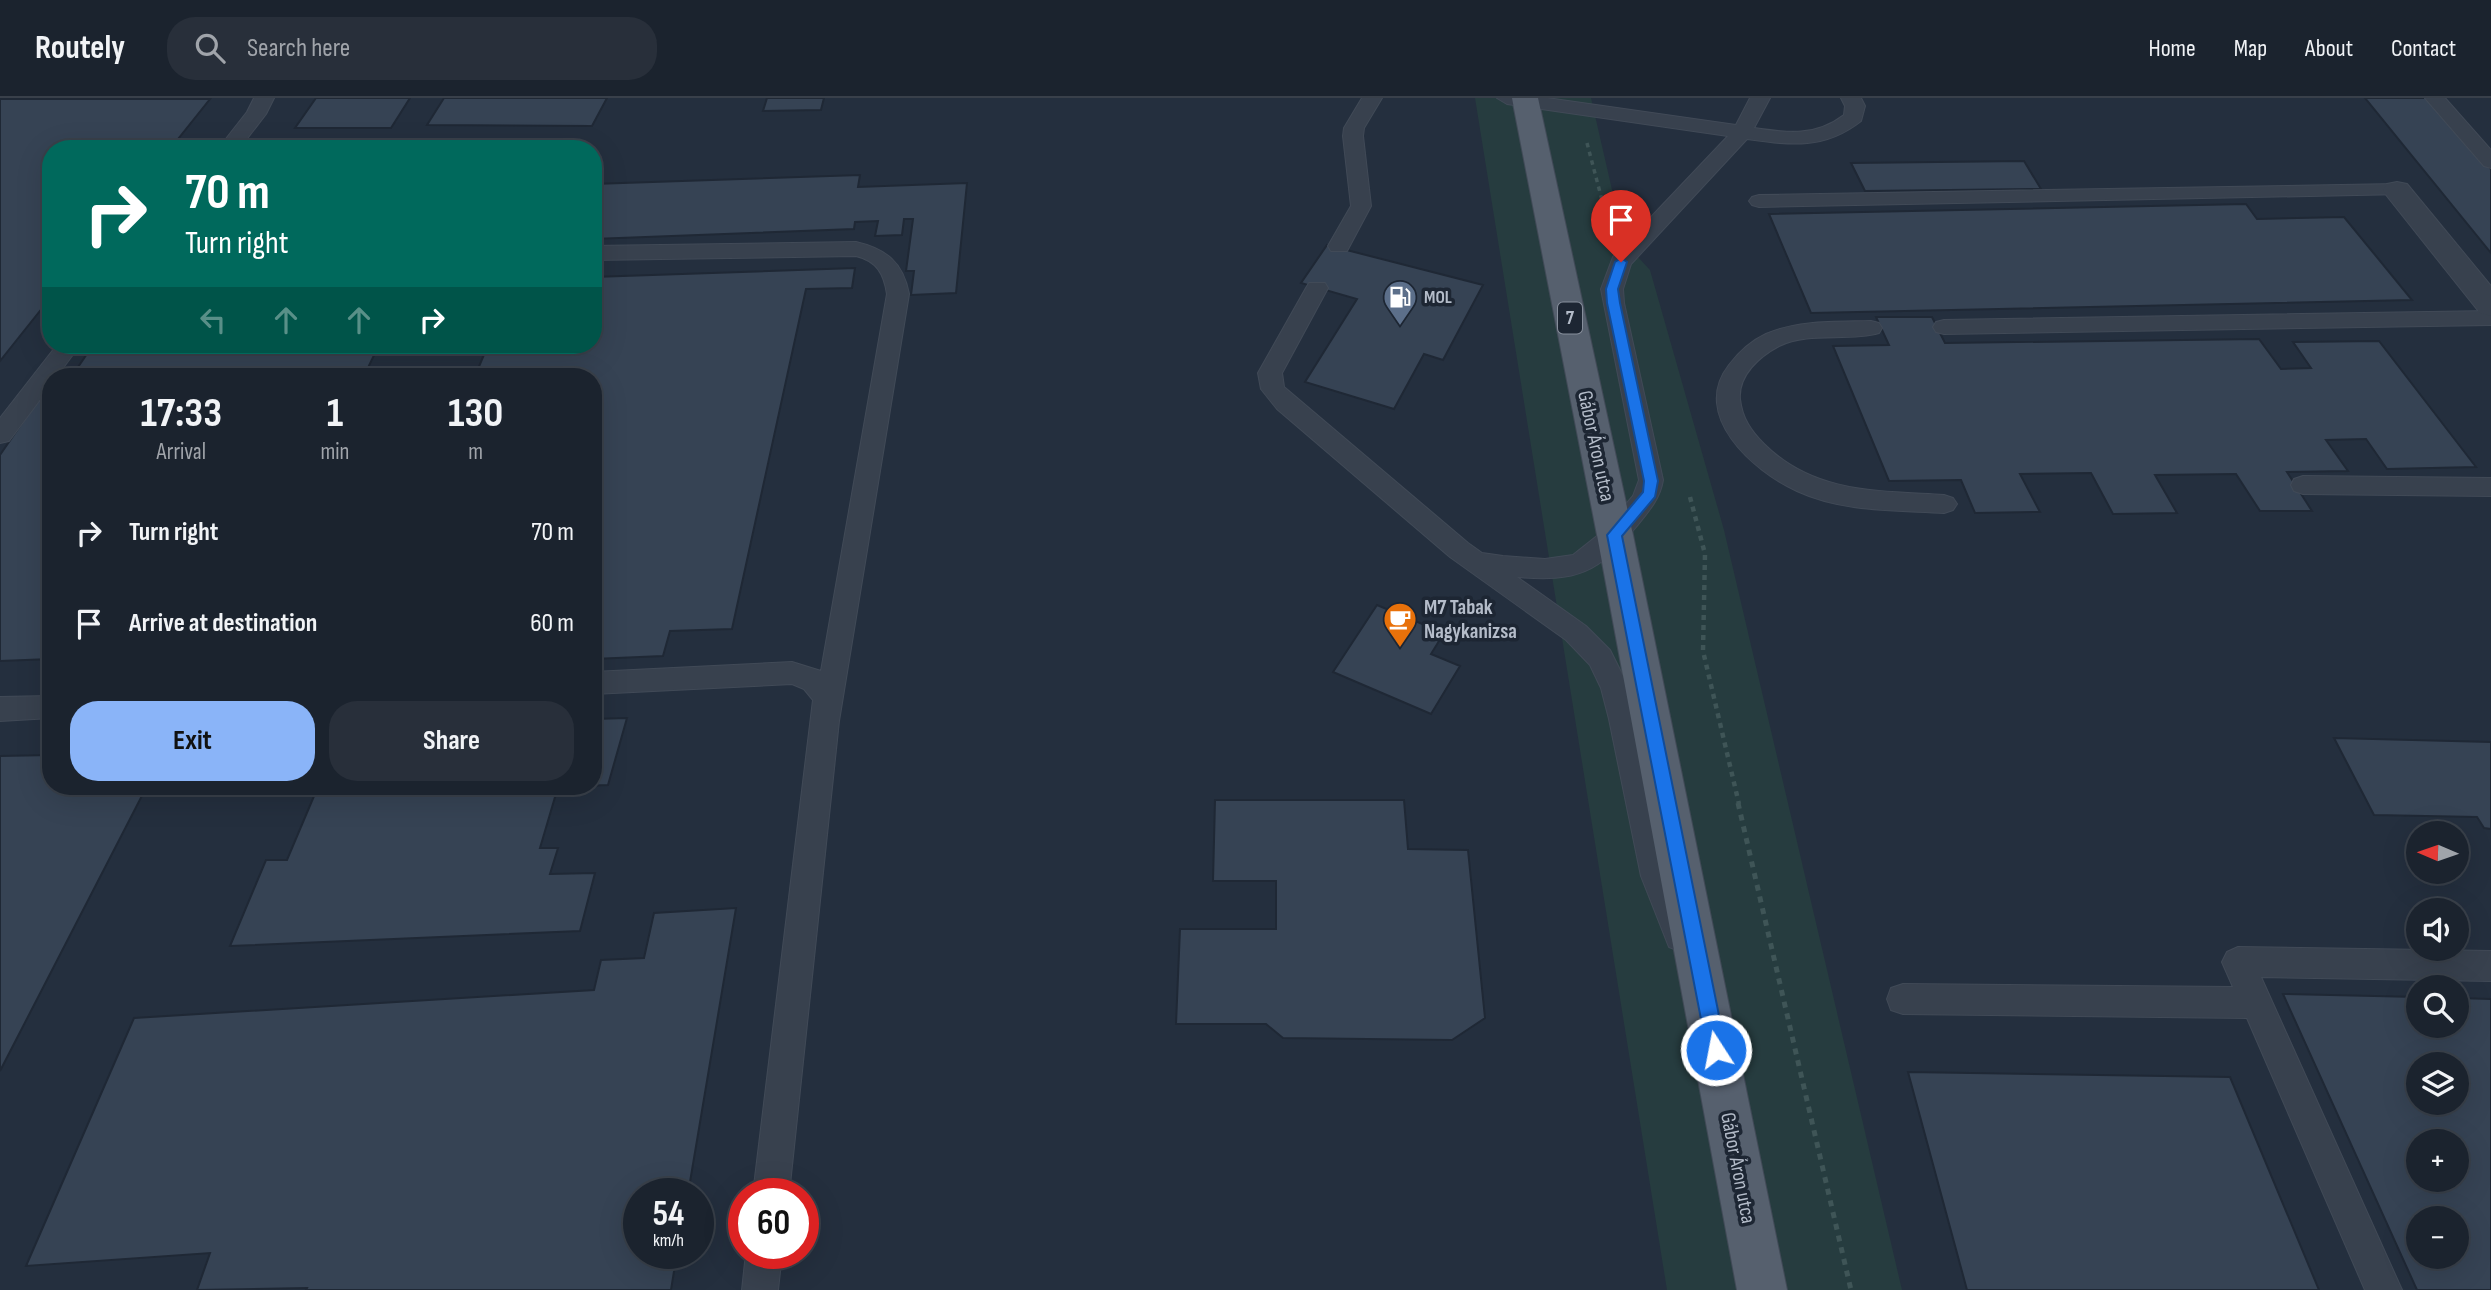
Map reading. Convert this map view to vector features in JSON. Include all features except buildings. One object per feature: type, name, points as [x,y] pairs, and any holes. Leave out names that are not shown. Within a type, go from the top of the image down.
[{"type":"main road","name":"Gábor Áron utca","points":[[1519,99],[1615,535],[1762,1290]]},
{"type":"street","points":[[2397,190],[2491,306]]},
{"type":"lane","points":[[235,140],[256,114],[264,98]]},
{"type":"lane","points":[[1339,246],[1361,206],[1353,136],[1354,128],[1372,98]]},
{"type":"lane","points":[[1633,98],[1639,118]]},
{"type":"lane","points":[[1476,562],[1503,566],[1561,567],[1582,562],[1615,535],[1650,493],[1651,481],[1612,289],[1621,262],[1741,134],[1760,98]]},
{"type":"lane","points":[[1519,99],[1741,134],[1796,139],[1832,132],[1854,117],[1855,106],[1851,98]]},
{"type":"lane","points":[[2435,98],[2491,162]]},
{"type":"lane","points":[[1759,201],[2397,190]]},
{"type":"lane","points":[[602,253],[856,249],[878,255],[892,271],[898,294],[827,716],[773,1178]]},
{"type":"lane","points":[[1317,288],[1270,373],[1273,389],[1284,403],[1476,562],[1576,633],[1600,658],[1615,688],[1623,719],[1656,876],[1706,997]]},
{"type":"lane","points":[[1944,327],[2491,318]]},
{"type":"lane","points":[[1871,328],[1797,333],[1779,337],[1758,348],[1741,364],[1729,381],[1726,402],[1733,421],[1766,460],[1792,479],[1820,491],[1852,497],[1944,504]]},
{"type":"lane","points":[[51,368],[62,354]]},
{"type":"lane","points":[[0,435],[42,380]]},
{"type":"lane","points":[[2302,485],[2491,486]]},
{"type":"lane","points":[[602,683],[792,673],[810,676],[821,685],[827,699],[827,716]]},
{"type":"lane","points":[[0,709],[42,707]]},
{"type":"lane","points":[[2384,1290],[2238,962],[2491,966]]},
{"type":"lane","points":[[1903,999],[2257,1003]]},
{"type":"lane","points":[[760,1290],[762,1269]]},
{"type":"path","points":[[1579,109],[1621,262]]},
{"type":"path","points":[[1688,488],[1705,554],[1703,651],[1852,1290]]},
{"type":"green space","points":[[1475,98],[1591,98],[1624,242],[1650,270],[1724,530],[1902,1290],[1667,1290]]},
{"type":"place","name":"MOL","points":[[1400,327]]},
{"type":"place","name":"M7 Tabak Nagykanizsa","points":[[1400,649]]},
{"type":"route","points":[[1621,262],[1612,289],[1613,303],[1651,481],[1650,493],[1615,535],[1716,1050]]}]
